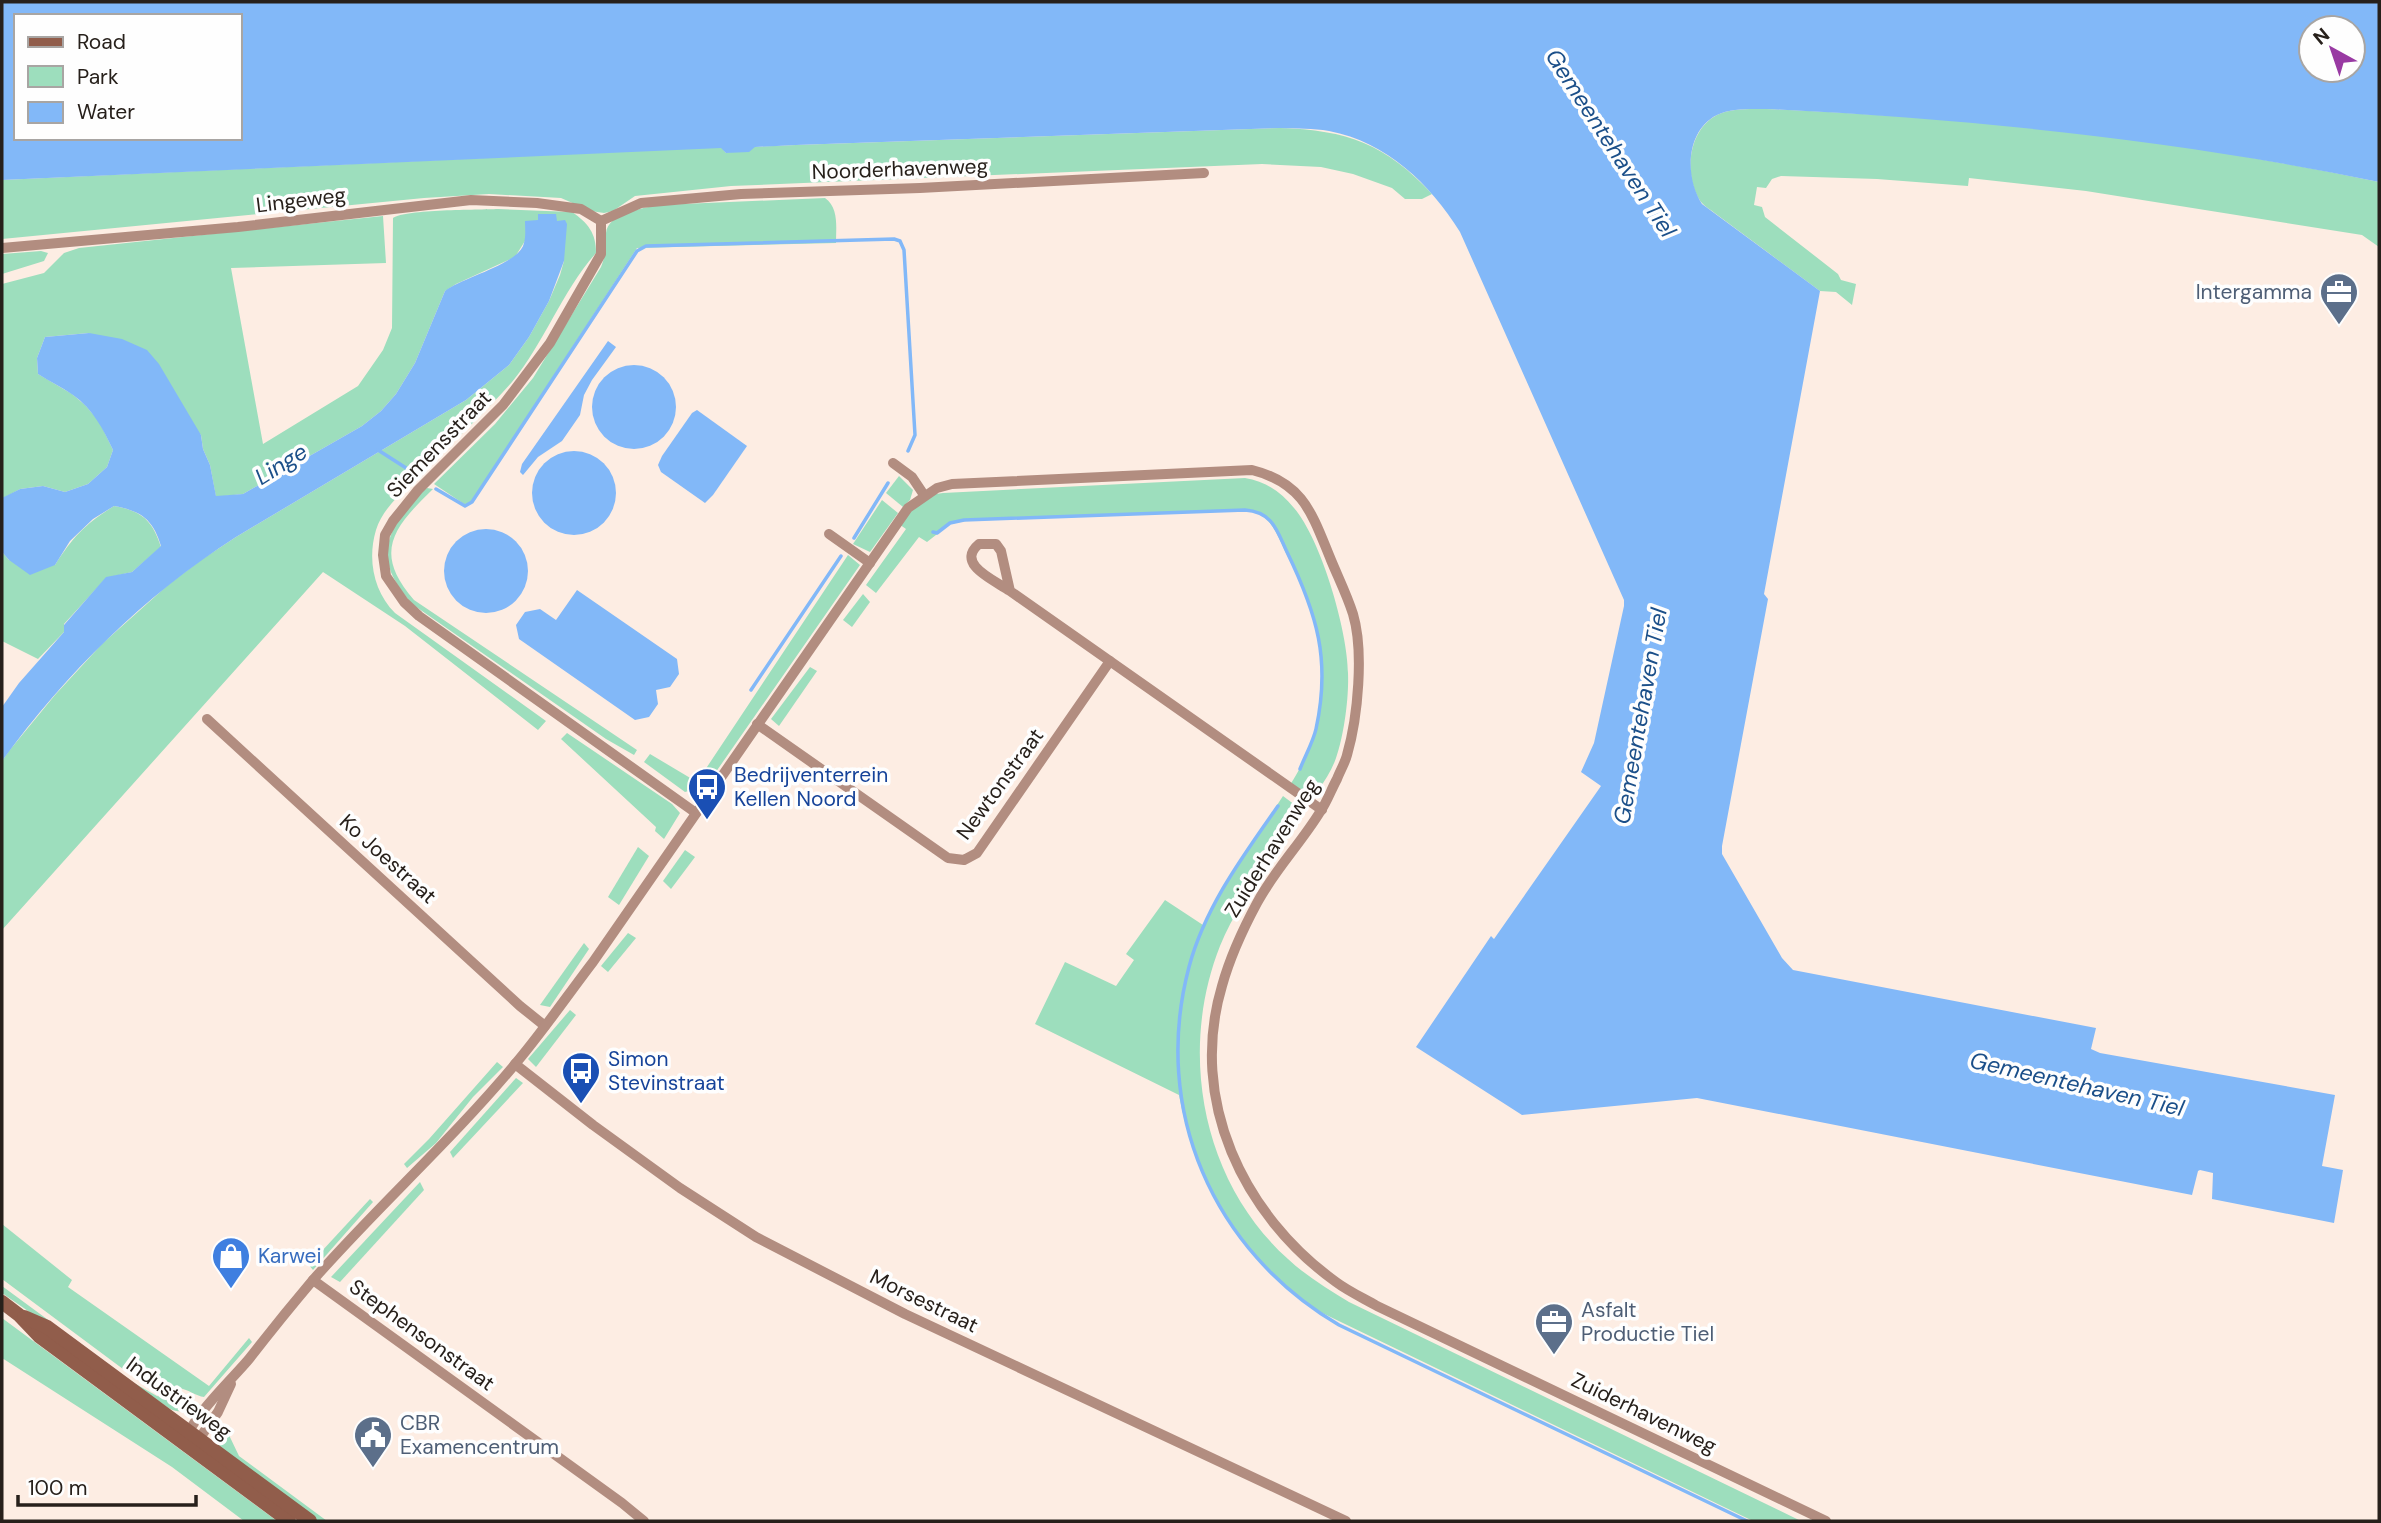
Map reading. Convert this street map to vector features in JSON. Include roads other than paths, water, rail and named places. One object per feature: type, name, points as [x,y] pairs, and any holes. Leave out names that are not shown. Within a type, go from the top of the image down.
[{"type":"main road","name":"Industrieweg","points":[[2,1302],[19,1315],[38,1336],[310,1521]]},
{"type":"main road","name":"Industrieweg","points":[[191,1439],[289,1521]]},
{"type":"street","name":"Noorderhavenweg","points":[[601,221],[641,203],[741,194],[920,188],[1204,173]]},
{"type":"street","name":"Lingeweg","points":[[2,248],[237,227],[471,200],[537,203],[581,209],[601,221]]},
{"type":"street","name":"Siemensstraat","points":[[601,221],[601,254],[550,343],[503,405],[418,490],[393,521],[385,535],[383,555],[386,576],[404,602],[419,616],[696,813]]},
{"type":"street","points":[[191,1439],[225,1399],[232,1380],[313,1280],[515,1064],[593,962],[908,508],[924,495],[912,477],[893,463]]},
{"type":"street","name":"Zuiderhavenweg","points":[[924,495],[937,488],[952,485],[1252,470],[1271,475],[1291,486],[1304,502],[1317,526],[1354,616],[1359,664],[1358,694],[1347,756],[1322,810],[1258,900],[1238,940],[1221,988],[1213,1036],[1213,1080],[1223,1131],[1241,1175],[1259,1207],[1286,1238],[1337,1283],[1377,1306],[1826,1521]]},
{"type":"street","points":[[829,534],[870,563]]},
{"type":"street","points":[[1010,591],[1001,551],[996,544],[979,544],[969,555],[977,569],[1322,810]]},
{"type":"street","name":"Newtonstraat","points":[[757,724],[948,858],[964,860],[977,853],[1110,661]]},
{"type":"street","name":"Ko Joestraat","points":[[206,719],[545,1026]]},
{"type":"street","name":"Morsestraat","points":[[515,1064],[671,1181],[756,1237],[905,1314],[1346,1521]]},
{"type":"street","name":"Stephensonstraat","points":[[313,1280],[644,1521]]},
{"type":"water","name":"Gemeentehaven Tiel","points":[[2,2],[2379,2],[2379,182],[2151,143],[1997,125],[1766,109],[1734,110],[1717,115],[1706,122],[1699,132],[1691,156],[1693,181],[1702,204],[1820,291],[1764,594],[1768,599],[1722,846],[1722,854],[1782,958],[1793,970],[2096,1028],[2091,1049],[2100,1053],[2335,1095],[2322,1166],[2343,1170],[2334,1223],[2212,1199],[2213,1173],[2200,1170],[2192,1195],[1697,1098],[1522,1115],[1416,1047],[1491,936],[1494,939],[1601,786],[1581,772],[1594,743],[1624,600],[1460,232],[1421,182],[1388,155],[1370,145],[1329,131],[1280,128],[796,145],[755,147],[749,152],[726,153],[721,148],[2,180]]},
{"type":"water","points":[[538,214],[556,214],[557,221],[565,220],[564,261],[549,301],[529,337],[509,365],[466,400],[202,560],[138,611],[80,667],[2,761],[2,707],[19,683],[64,632],[64,625],[106,577],[132,572],[161,546],[154,529],[145,518],[114,506],[93,519],[70,541],[55,565],[30,575],[2,552],[2,498],[20,489],[43,486],[65,492],[88,484],[107,467],[113,450],[92,413],[69,392],[38,374],[37,358],[45,337],[89,333],[122,339],[147,350],[159,364],[201,435],[216,496],[243,494],[362,426],[381,411],[396,394],[415,363],[445,291],[502,264],[520,251],[524,243],[525,221],[538,220]]},
{"type":"water","points":[[608,341],[616,347],[584,395],[580,415],[562,441],[538,457],[523,475],[520,472],[522,464]]},
{"type":"water","points":[[634,365],[650,368],[664,377],[673,391],[676,407],[673,423],[664,437],[650,446],[634,449],[618,446],[604,437],[595,423],[592,407],[595,391],[604,377],[618,368]]},
{"type":"water","points":[[697,410],[747,446],[705,503],[661,472],[658,465],[692,413]]},
{"type":"water","points":[[574,451],[590,454],[604,463],[613,477],[616,493],[613,509],[604,523],[590,532],[574,535],[558,532],[544,523],[535,509],[532,493],[535,477],[544,463],[558,454]]},
{"type":"water","points":[[486,529],[502,532],[516,541],[525,555],[528,571],[525,587],[516,601],[502,610],[486,613],[470,610],[456,601],[447,587],[444,571],[447,555],[456,541],[470,532]]},
{"type":"water","points":[[577,590],[677,659],[679,674],[670,687],[656,690],[658,704],[649,717],[635,720],[519,639],[516,625],[525,612],[540,609],[556,620]]},
{"type":"waterway","points":[[436,489],[465,506],[472,502],[637,251],[646,246],[894,239],[900,241],[904,250],[915,435],[908,451]]},
{"type":"waterway","points":[[378,450],[417,475]]},
{"type":"waterway","points":[[854,538],[888,483]]},
{"type":"waterway","points":[[933,532],[937,533],[950,523],[964,520],[1245,510],[1262,514],[1277,530],[1306,596],[1318,638],[1322,681],[1320,704],[1315,734],[1300,769]]},
{"type":"waterway","points":[[751,690],[841,556]]},
{"type":"waterway","points":[[1278,806],[1226,883],[1205,924],[1189,967],[1179,1020],[1179,1073],[1187,1124],[1202,1172],[1226,1217],[1257,1258],[1295,1294],[1339,1325],[1747,1521]]},
{"type":"place","name":"Intergamma","points":[[2339,326]]},
{"type":"place","name":"Bedrijventerrein Kellen Noord","points":[[707,821]]},
{"type":"place","name":"Simon Stevinstraat","points":[[581,1105]]},
{"type":"place","name":"Karwei","points":[[231,1290]]},
{"type":"place","name":"Asfalt Productie Tiel","points":[[1554,1356]]},
{"type":"place","name":"CBR Examencentrum","points":[[373,1469]]},
{"type":"water label","name":"Linge","points":[[281,464]]}]
